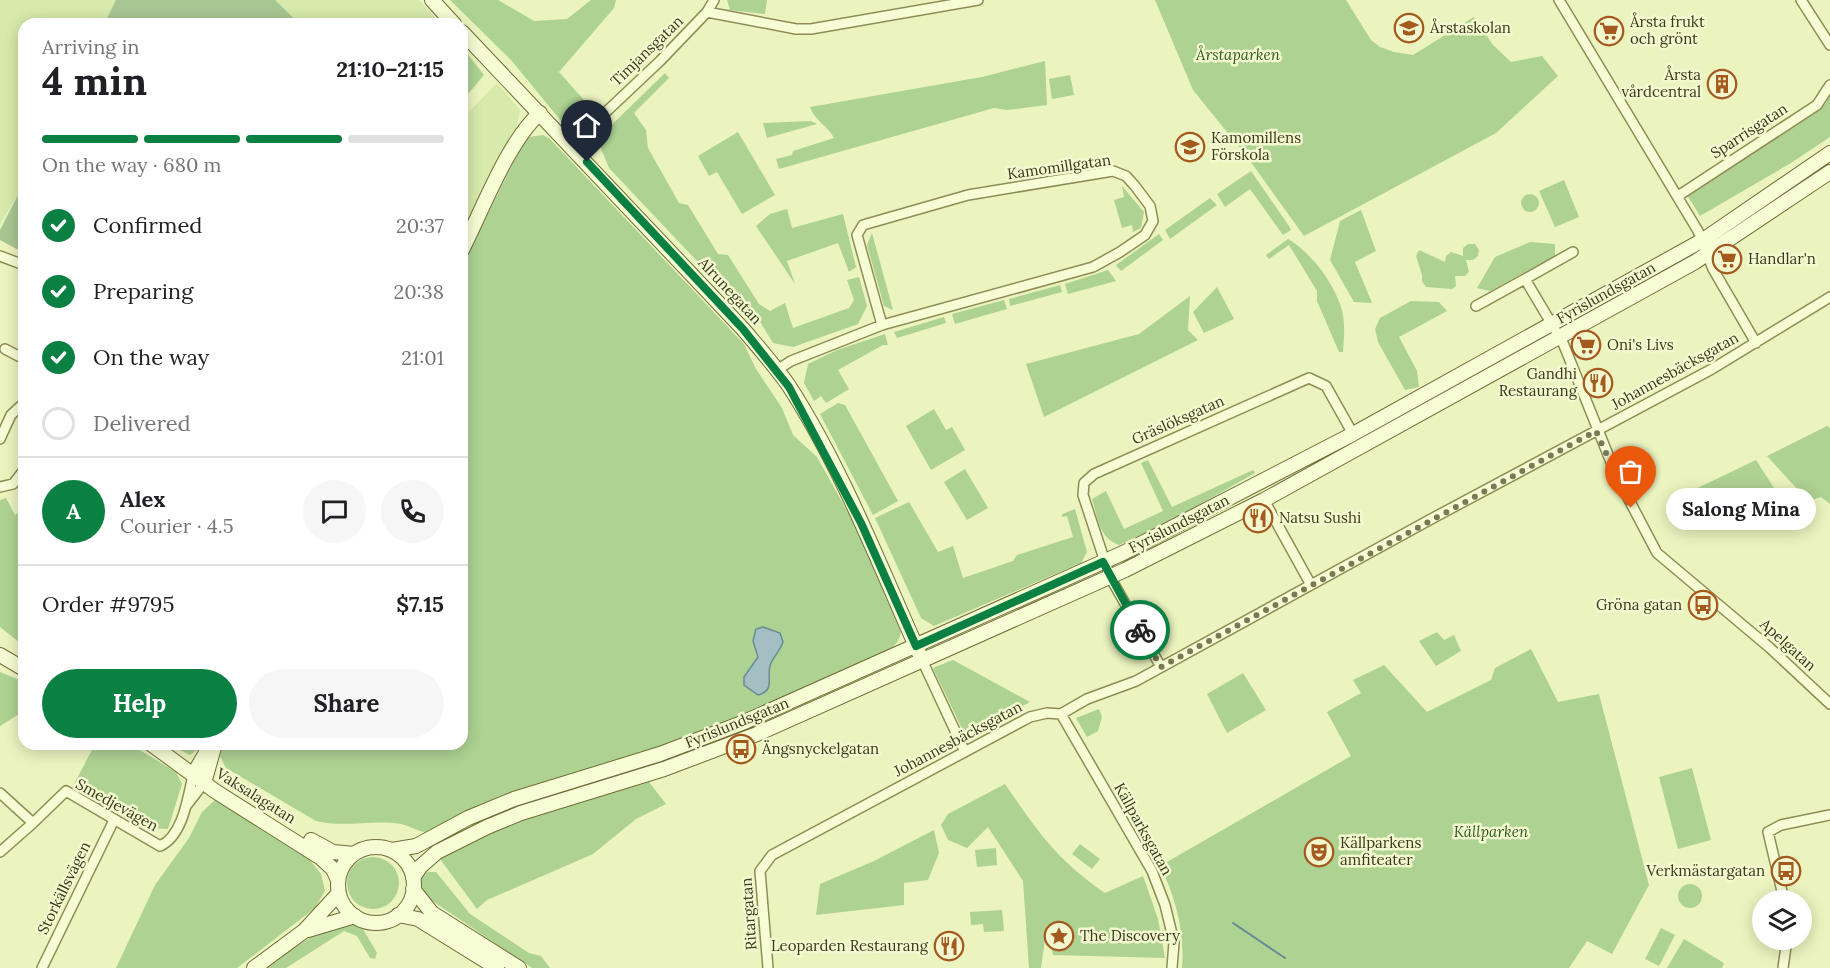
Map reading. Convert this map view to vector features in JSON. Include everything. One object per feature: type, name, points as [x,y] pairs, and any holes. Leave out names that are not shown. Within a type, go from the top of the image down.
[{"type":"main road","points":[[432,0],[448,18]]},
{"type":"main road","name":"Alrunegatan","points":[[468,38],[743,329],[777,370],[807,418],[861,523],[922,660]]},
{"type":"main road","points":[[468,238],[515,146],[530,121],[540,113]]},
{"type":"main road","name":"Fyrislundsgatan","points":[[392,850],[416,846],[468,818],[514,799],[660,754],[742,723],[1103,562],[1257,486],[1703,240],[1830,153]]},
{"type":"main road","name":"Fyrislundsgatan","points":[[413,884],[420,867],[438,852],[487,827],[521,813],[710,752],[1110,577],[1264,500],[1706,255],[1830,172]]},
{"type":"main road","points":[[0,655],[18,666]]},
{"type":"main road","name":"Vaksalagatan","points":[[161,750],[321,858],[333,868],[339,886]]},
{"type":"main road","points":[[200,776],[211,750]]},
{"type":"main road","name":"Vaksalagatan","points":[[200,776],[325,849],[339,854],[354,854]]},
{"type":"main road","points":[[413,884],[408,904],[398,915],[375,923],[355,916],[345,906],[339,886],[342,868],[354,854],[368,848],[392,850],[404,859],[413,884],[432,913],[519,968]]},
{"type":"main road","points":[[254,968],[304,931],[339,886]]},
{"type":"main road","points":[[398,915],[418,920],[497,968]]},
{"type":"main road","points":[[304,931],[355,916]]},
{"type":"street","name":"Timjansgatan","points":[[571,145],[660,62],[707,12],[714,0]]},
{"type":"street","points":[[707,12],[796,29],[811,29],[978,0]]},
{"type":"street","points":[[1559,0],[1678,196],[1703,240],[1706,255],[1756,344]]},
{"type":"street","points":[[1801,0],[1830,45]]},
{"type":"street","name":"Sparrisgatan","points":[[1678,196],[1817,105],[1830,85]]},
{"type":"street","name":"Kamomillgatan","points":[[777,370],[790,361],[882,325],[1093,267],[1145,235],[1153,220],[1150,206],[1126,176],[1113,171],[968,195],[863,225],[858,234],[882,325]]},
{"type":"street","points":[[1476,306],[1573,252]]},
{"type":"street","points":[[0,256],[18,263]]},
{"type":"street","name":"Fyrislundsgatan","points":[[1525,279],[1552,323]]},
{"type":"street","name":"Johannesbäcksgatan","points":[[767,860],[772,855],[1030,717],[1047,713],[1060,714],[1080,702],[1128,684],[1161,667],[1756,344],[1830,297]]},
{"type":"street","points":[[1552,323],[1560,337],[1596,431]]},
{"type":"street","points":[[5,349],[18,356]]},
{"type":"street","name":"Gräslöksgatan","points":[[1161,667],[1103,562],[1082,488],[1094,474],[1309,378],[1315,378],[1326,386],[1353,434]]},
{"type":"street","points":[[0,439],[11,415],[18,409]]},
{"type":"street","name":"Apelgatan","points":[[1596,431],[1638,523],[1657,553],[1725,609],[1830,704]]},
{"type":"street","points":[[0,487],[13,484],[18,478]]},
{"type":"street","points":[[1264,500],[1311,585]]},
{"type":"street","name":"Alrunegatan","points":[[922,660],[964,752]]},
{"type":"street","name":"Källparksgatan","points":[[1060,714],[1152,871],[1172,930],[1174,942],[1172,968]]},
{"type":"street","name":"Smedjevägen","points":[[33,823],[66,791],[160,846],[174,834],[200,776]]},
{"type":"street","points":[[0,793],[33,823],[0,852]]},
{"type":"street","points":[[1782,890],[1768,835],[1774,827],[1830,814]]},
{"type":"street","name":"Storkällsvägen","points":[[42,968],[114,820]]},
{"type":"street","name":"Ritargatan","points":[[767,860],[760,871],[768,968]]},
{"type":"street","points":[[1783,968],[1785,950]]},
{"type":"green space","points":[[0,0],[116,0],[107,18],[18,18],[18,194],[0,225]]},
{"type":"green space","points":[[116,0],[275,0],[294,18],[107,18]]},
{"type":"green space","points":[[275,0],[419,0],[436,18],[294,18]]},
{"type":"green space","points":[[450,0],[498,0],[534,21],[567,19],[591,0],[616,0],[614,8],[559,72],[591,108],[574,120],[562,122],[511,60]]},
{"type":"green space","points":[[727,0],[767,0],[765,14],[730,10]]},
{"type":"green space","name":"Årstaparken","points":[[1155,0],[1346,0],[1371,40],[1380,47],[1394,52],[1413,55],[1474,17],[1493,45],[1511,62],[1542,56],[1558,76],[1496,133],[1304,236],[1248,158],[1193,90]]},
{"type":"green space","points":[[468,55],[484,75],[468,94]]},
{"type":"green space","points":[[1045,61],[1047,105],[1007,110],[994,108],[779,169],[776,159],[834,138],[810,107],[982,77]]},
{"type":"green space","points":[[665,73],[669,78],[634,113],[646,130],[648,148],[679,203],[688,205],[718,254],[728,255],[759,304],[770,311],[785,303],[793,328],[849,308],[854,300],[847,280],[859,277],[867,306],[858,324],[793,347],[773,343],[759,320],[730,296],[609,168],[597,139]]},
{"type":"green space","points":[[1070,75],[1074,95],[1052,99],[1049,79]]},
{"type":"green space","points":[[497,83],[520,110],[514,140],[468,229],[468,113]]},
{"type":"green space","points":[[1830,95],[1830,137],[1791,163],[1700,216],[1687,195],[1825,104]]},
{"type":"green space","points":[[811,121],[817,124],[767,138],[763,123]]},
{"type":"green space","points":[[738,132],[775,195],[742,214],[717,172],[709,176],[698,156]]},
{"type":"green space","points":[[543,135],[550,139],[744,344],[756,369],[782,408],[793,435],[817,457],[855,525],[901,625],[900,636],[893,647],[880,656],[743,716],[660,747],[498,798],[427,832],[401,824],[380,822],[337,824],[316,821],[226,768],[220,756],[222,750],[468,750],[468,254],[523,143],[529,137]]},
{"type":"green space","points":[[1251,171],[1291,230],[1283,235],[1250,189],[1225,207],[1217,194]]},
{"type":"green space","points":[[1564,180],[1579,217],[1555,227],[1539,191]]},
{"type":"green space","points":[[1122,186],[1144,212],[1141,228],[1133,232],[1132,225],[1122,228],[1114,200],[1124,197]]},
{"type":"green space","points":[[1530,194],[1536,197],[1539,203],[1536,209],[1530,212],[1524,209],[1521,203],[1524,197]]},
{"type":"green space","points":[[18,195],[18,250],[0,240],[0,230]]},
{"type":"green space","points":[[1210,198],[1217,205],[1170,239],[1165,230]]},
{"type":"green space","points":[[787,209],[792,228],[843,214],[856,267],[849,272],[838,243],[787,261],[795,284],[756,226],[770,214]]},
{"type":"green space","points":[[1361,210],[1376,251],[1355,262],[1372,303],[1354,302],[1330,260],[1340,221]]},
{"type":"green space","points":[[872,233],[893,310],[884,306],[867,245]]},
{"type":"green space","points":[[1159,234],[1163,240],[1121,271],[1116,265]]},
{"type":"green space","points":[[1288,239],[1312,259],[1336,295],[1343,316],[1343,352],[1339,352],[1317,301],[1317,291],[1289,245],[1269,259],[1266,255]]},
{"type":"green space","points":[[1530,242],[1555,244],[1555,256],[1490,291],[1477,288],[1495,257]]},
{"type":"green space","points":[[1468,244],[1475,244],[1479,250],[1478,256],[1473,260],[1466,260],[1469,272],[1465,276],[1455,276],[1456,286],[1452,289],[1426,287],[1422,281],[1416,256],[1419,250],[1445,262],[1446,256],[1451,252],[1463,256],[1463,248]]},
{"type":"green space","points":[[1108,270],[1116,281],[1068,294],[1065,284]]},
{"type":"green space","points":[[1060,285],[1062,292],[1010,306],[1009,299]]},
{"type":"green space","points":[[1217,287],[1234,319],[1204,333],[1193,312]]},
{"type":"green space","points":[[1190,296],[1188,330],[1198,340],[1044,417],[1026,364],[1139,334]]},
{"type":"green space","points":[[1004,300],[1007,309],[955,324],[952,314]]},
{"type":"green space","points":[[1411,301],[1439,302],[1447,311],[1399,337],[1417,371],[1419,387],[1405,390],[1378,342],[1375,329],[1380,318]]},
{"type":"green space","points":[[944,317],[946,323],[897,338],[894,332]]},
{"type":"green space","points":[[885,334],[888,345],[883,345],[838,370],[849,389],[826,403],[821,396],[814,401],[804,383],[808,364],[837,350]]},
{"type":"green space","points":[[838,403],[845,405],[898,501],[873,515],[820,414]]},
{"type":"green space","points":[[934,409],[946,430],[952,427],[965,450],[931,470],[906,426]]},
{"type":"green space","points":[[1827,426],[1830,428],[1830,504],[1821,497],[1808,501],[1767,456]]},
{"type":"green space","points":[[1148,460],[1172,507],[1253,470],[1255,473],[1171,521],[1119,545],[1107,538],[1103,532],[1092,499],[1106,491],[1124,529],[1163,511],[1141,463]]},
{"type":"green space","points":[[1756,460],[1774,488],[1696,522],[1683,495]]},
{"type":"green space","points":[[965,469],[988,508],[967,520],[944,482]]},
{"type":"green space","points":[[6,498],[15,515],[18,513],[18,641],[0,627],[0,500]]},
{"type":"green space","points":[[909,502],[938,552],[953,546],[963,578],[1013,561],[1017,555],[1073,537],[1067,516],[1062,517],[1062,514],[1075,509],[1087,552],[1081,563],[934,626],[921,618],[875,518]]},
{"type":"green space","points":[[1437,632],[1444,640],[1454,635],[1461,651],[1436,666],[1419,641]]},
{"type":"green space","name":"Källparken","points":[[1531,649],[1558,702],[1599,694],[1649,885],[1612,954],[1587,941],[1569,968],[1182,968],[1181,929],[1171,890],[1160,866],[1351,756],[1327,712],[1361,693],[1353,680],[1384,665],[1427,712],[1491,680],[1495,668]]},
{"type":"green space","points":[[953,660],[1030,702],[966,737],[933,668]]},
{"type":"green space","points":[[0,672],[18,680],[18,715],[0,726]]},
{"type":"green space","points":[[1243,673],[1266,710],[1227,733],[1207,694]]},
{"type":"green space","points":[[1099,709],[1102,717],[1098,731],[1087,737],[1076,718]]},
{"type":"green space","points":[[92,750],[140,750],[176,772],[182,784],[168,829],[148,828],[129,818],[128,808],[123,804],[105,808],[72,788]]},
{"type":"green space","points":[[180,750],[197,750],[190,755]]},
{"type":"green space","points":[[1692,768],[1711,840],[1678,849],[1659,777]]},
{"type":"green space","points":[[649,782],[666,804],[636,819],[593,854],[487,900],[477,909],[440,859],[516,823]]},
{"type":"green space","points":[[1005,784],[1049,844],[1073,868],[1105,893],[1143,876],[1158,919],[1165,958],[1053,955],[1047,925],[1041,968],[1029,968],[1023,881],[988,827],[967,848],[948,840],[941,825],[948,814]]},
{"type":"green space","points":[[216,799],[309,859],[321,874],[325,891],[315,908],[237,968],[116,968],[155,885],[189,838],[202,812]]},
{"type":"green space","points":[[934,830],[939,853],[928,880],[904,883],[904,905],[816,915],[820,884],[874,861]]},
{"type":"green space","points":[[1080,844],[1100,859],[1092,869],[1072,854]]},
{"type":"green space","points":[[996,848],[997,865],[977,867],[975,850]]},
{"type":"green space","points":[[373,857],[383,859],[391,865],[397,873],[399,883],[397,893],[391,901],[383,907],[373,909],[363,907],[355,901],[349,893],[347,883],[349,873],[355,865],[363,859]]},
{"type":"green space","points":[[425,872],[436,872],[470,914],[529,953],[541,956],[550,968],[532,968],[425,896],[420,880]]},
{"type":"green space","points":[[1690,884],[1699,887],[1702,896],[1699,905],[1690,908],[1681,905],[1678,896],[1681,887]]},
{"type":"green space","points":[[1002,910],[1004,931],[984,932],[983,924],[971,925],[970,912]]},
{"type":"green space","points":[[350,922],[363,929],[377,953],[375,959],[370,958],[357,936],[344,931],[286,968],[260,968],[316,934]]},
{"type":"green space","points":[[1661,928],[1675,935],[1659,966],[1645,959]]},
{"type":"green space","points":[[1684,939],[1724,963],[1722,968],[1667,968]]},
{"type":"water","points":[[763,627],[780,633],[783,642],[769,668],[769,686],[764,693],[758,695],[744,685],[744,677],[758,657],[753,641],[756,629]]},
{"type":"waterway","points":[[1233,923],[1285,958]]},
{"type":"way so far","points":[[1140,630],[1161,667],[1596,431],[1631,508]]},
{"type":"place","name":"Årstaskolan","points":[[1409,28]]},
{"type":"place","name":"Årsta frukt och grönt","points":[[1609,31]]},
{"type":"place","name":"Årsta vårdcentral","points":[[1722,84]]},
{"type":"place","name":"Kamomillens Förskola","points":[[1190,147]]},
{"type":"place","name":"Handlar'n","points":[[1727,259]]},
{"type":"place","name":"Oni's Livs","points":[[1586,345]]},
{"type":"place","name":"Gandhi Restaurang","points":[[1598,383]]},
{"type":"place","name":"Salong Mina","points":[[1631,508]]},
{"type":"place","name":"Natsu Sushi","points":[[1258,518]]},
{"type":"place","name":"Gröna gatan","points":[[1703,605]]},
{"type":"place","name":"Ängsnyckelgatan","points":[[741,749]]},
{"type":"place","name":"Källparkens amfiteater","points":[[1319,852]]},
{"type":"place","name":"Verkmästargatan","points":[[1786,871]]},
{"type":"place","name":"The Discovery","points":[[1059,936]]},
{"type":"place","name":"Leoparden Restaurang","points":[[949,946]]},
{"type":"route","points":[[587,162],[743,329],[789,387],[861,523],[916,646],[1103,562],[1140,630]]}]
